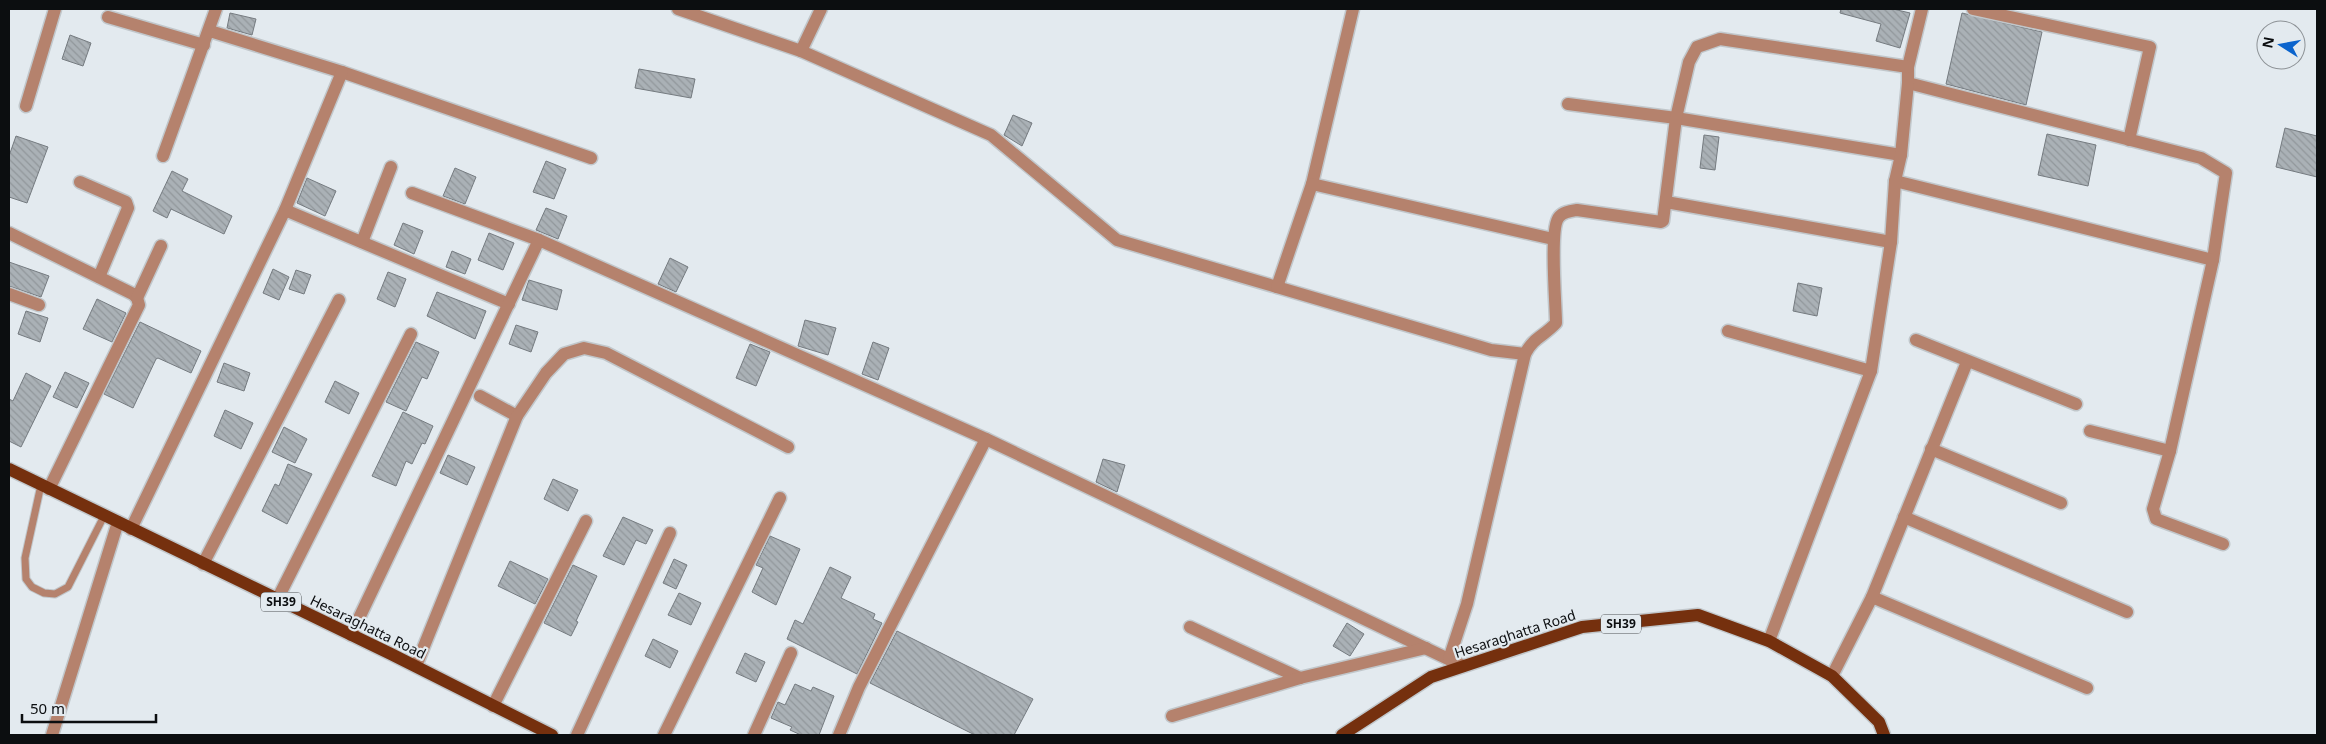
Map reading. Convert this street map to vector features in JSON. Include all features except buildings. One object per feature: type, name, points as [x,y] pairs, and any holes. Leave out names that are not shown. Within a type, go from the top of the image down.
[{"type":"main road","name":"Hesaraghatta Road","points":[[9,470],[416,666],[552,735]]},
{"type":"main road","name":"Hesaraghatta Road","points":[[1342,735],[1431,677],[1582,627],[1698,615],[1769,641],[1832,676],[1879,722],[1884,735]]},
{"type":"street","points":[[26,106],[55,9]]},
{"type":"street","points":[[163,156],[210,31],[216,9]]},
{"type":"street","points":[[678,9],[801,50],[991,135],[1117,240],[1491,350],[1525,354]]},
{"type":"street","points":[[801,50],[820,9]]},
{"type":"street","points":[[1277,287],[1312,184],[1353,9]]},
{"type":"street","points":[[1769,641],[1871,371],[1891,242],[1895,181],[1901,155],[1908,67],[1922,9]]},
{"type":"street","points":[[1973,9],[2150,47],[2129,140]]},
{"type":"street","points":[[108,17],[204,45]]},
{"type":"street","points":[[210,31],[342,72],[591,158]]},
{"type":"street","points":[[1449,659],[1467,604],[1525,354],[1532,341],[1549,331],[1556,323],[1553,239],[1558,217],[1565,212],[1577,210],[1660,222],[1665,215],[1676,118],[1689,62],[1697,47],[1720,40],[1908,67]]},
{"type":"street","points":[[131,529],[285,210],[342,72]]},
{"type":"street","points":[[1908,83],[2201,158],[2226,173],[2213,260],[2170,451],[2153,509],[2156,519],[2223,544]]},
{"type":"street","points":[[1568,104],[1676,118],[1901,155]]},
{"type":"street","points":[[362,242],[391,168]]},
{"type":"street","points":[[1895,181],[2213,260]]},
{"type":"street","points":[[80,182],[126,202],[128,208],[99,277]]},
{"type":"street","points":[[1312,184],[1553,239]]},
{"type":"street","points":[[412,193],[540,240],[986,440],[1464,666]]},
{"type":"street","points":[[1666,202],[1891,242]]},
{"type":"street","points":[[285,210],[509,304]]},
{"type":"street","points":[[9,232],[137,298]]},
{"type":"street","points":[[351,635],[540,240]]},
{"type":"street","points":[[45,487],[139,305],[137,298],[161,246]]},
{"type":"street","points":[[9,294],[39,305]]},
{"type":"street","points":[[203,564],[339,300]]},
{"type":"street","points":[[1728,331],[1871,371]]},
{"type":"street","points":[[277,600],[411,334]]},
{"type":"street","points":[[1916,340],[2076,404]]},
{"type":"street","points":[[416,666],[517,416],[546,372],[564,354],[584,348],[606,353],[788,447]]},
{"type":"street","points":[[1832,676],[1872,597],[1968,362]]},
{"type":"street","points":[[480,396],[517,416]]},
{"type":"street","points":[[2090,431],[2170,451]]},
{"type":"street","points":[[839,735],[859,687],[986,440]]},
{"type":"street","points":[[1931,449],[2062,503]]},
{"type":"street","points":[[664,735],[780,498]]},
{"type":"street","points":[[1904,517],[2127,612]]},
{"type":"street","points":[[493,706],[586,521]]},
{"type":"street","points":[[52,735],[118,522]]},
{"type":"street","points":[[577,735],[670,533]]},
{"type":"street","points":[[1872,597],[2086,688]]},
{"type":"street","points":[[1190,627],[1300,678]]},
{"type":"street","points":[[1172,716],[1300,678],[1426,648]]},
{"type":"street","points":[[754,735],[790,653]]},
{"type":"lane","points":[[45,487],[25,558],[26,579],[32,587],[44,593],[55,594],[68,588],[104,516]]}]
